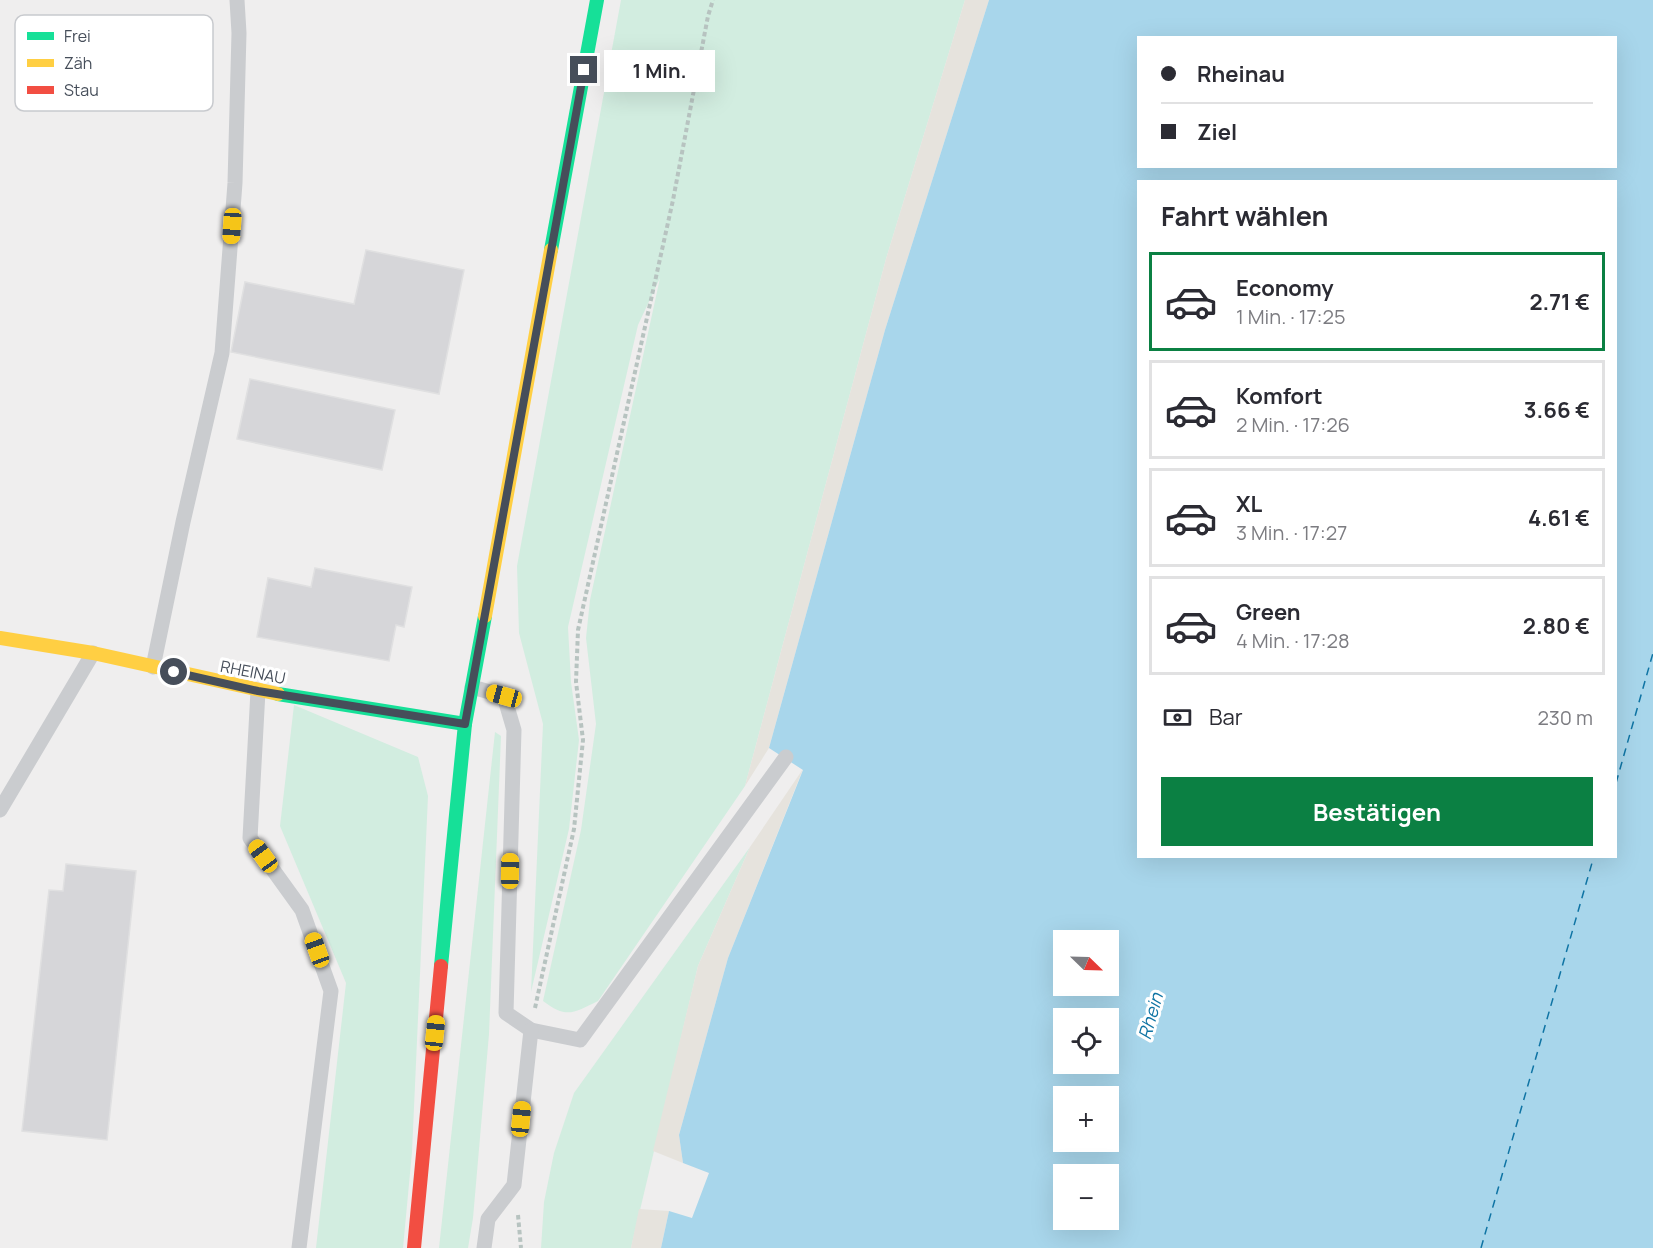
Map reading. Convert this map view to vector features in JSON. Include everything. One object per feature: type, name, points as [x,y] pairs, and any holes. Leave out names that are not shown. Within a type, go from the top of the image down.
[{"type":"street","points":[[414,1248],[465,724],[597,0]]},
{"type":"street","name":"RHEINAU","points":[[0,638],[93,653],[258,691],[465,724]]},
{"type":"lane","points":[[153,667],[183,522],[222,353],[235,183],[239,33],[237,0]]},
{"type":"lane","points":[[0,810],[93,653]]},
{"type":"lane","points":[[472,687],[504,696],[514,730],[506,1012],[531,1030],[580,1040],[786,758]]},
{"type":"lane","points":[[258,691],[250,838],[302,910],[332,991],[299,1248]]},
{"type":"lane","points":[[484,1248],[489,1219],[514,1185],[531,1030]]},
{"type":"path","points":[[531,1030],[574,829],[583,740],[576,682],[578,630],[673,200],[713,0]]},
{"type":"green space","points":[[621,0],[965,0],[886,259],[745,786],[598,1001],[576,1011],[564,1012],[543,1001],[581,830],[596,724],[586,638],[590,600],[660,278],[638,325],[568,627],[571,682],[579,740],[569,829],[531,992],[543,724],[519,633],[517,566]]},
{"type":"green space","points":[[294,705],[418,757],[428,796],[412,1152],[403,1248],[316,1248],[346,983],[280,826]]},
{"type":"green space","points":[[495,732],[501,736],[489,1034],[473,1218],[468,1248],[439,1248]]},
{"type":"green space","points":[[750,847],[698,966],[631,1248],[541,1248],[544,1202],[554,1153],[574,1093]]},
{"type":"sand","points":[[965,0],[989,0],[885,330],[769,748],[745,786],[886,259]]},
{"type":"sand","points":[[803,769],[728,958],[679,1135],[683,1163],[653,1151],[698,966],[750,847]]},
{"type":"sand","points":[[639,1209],[669,1211],[661,1248],[631,1248]]},
{"type":"water","name":"Rhein","points":[[989,0],[1653,0],[1653,1248],[661,1248],[669,1211],[692,1218],[709,1173],[683,1163],[679,1135],[728,958],[803,770],[769,748],[885,330]]},
{"type":"building","points":[[366,250],[464,270],[439,394],[231,352],[245,282],[354,304]]},
{"type":"building","points":[[250,379],[395,410],[382,470],[237,439]]},
{"type":"building","points":[[315,568],[412,587],[404,627],[396,625],[389,661],[257,637],[268,578],[311,587]]},
{"type":"building","points":[[66,864],[136,871],[107,1140],[22,1131],[49,890],[63,891]]},
{"type":"ferry route","points":[[1617,779],[1653,653]]},
{"type":"ferry route","points":[[1481,1248],[1593,858]]},
{"type":"traffic: fast","points":[[551,250],[597,0]]},
{"type":"traffic: fast","points":[[441,966],[465,724],[485,616]]},
{"type":"traffic: fast","points":[[278,694],[465,724]]},
{"type":"traffic: slow","points":[[485,616],[551,250]]},
{"type":"traffic: slow","points":[[0,638],[93,653],[278,694]]},
{"type":"traffic: jam","points":[[414,1248],[441,966]]},
{"type":"route","points":[[174,672],[258,691],[465,724],[584,70]]}]
